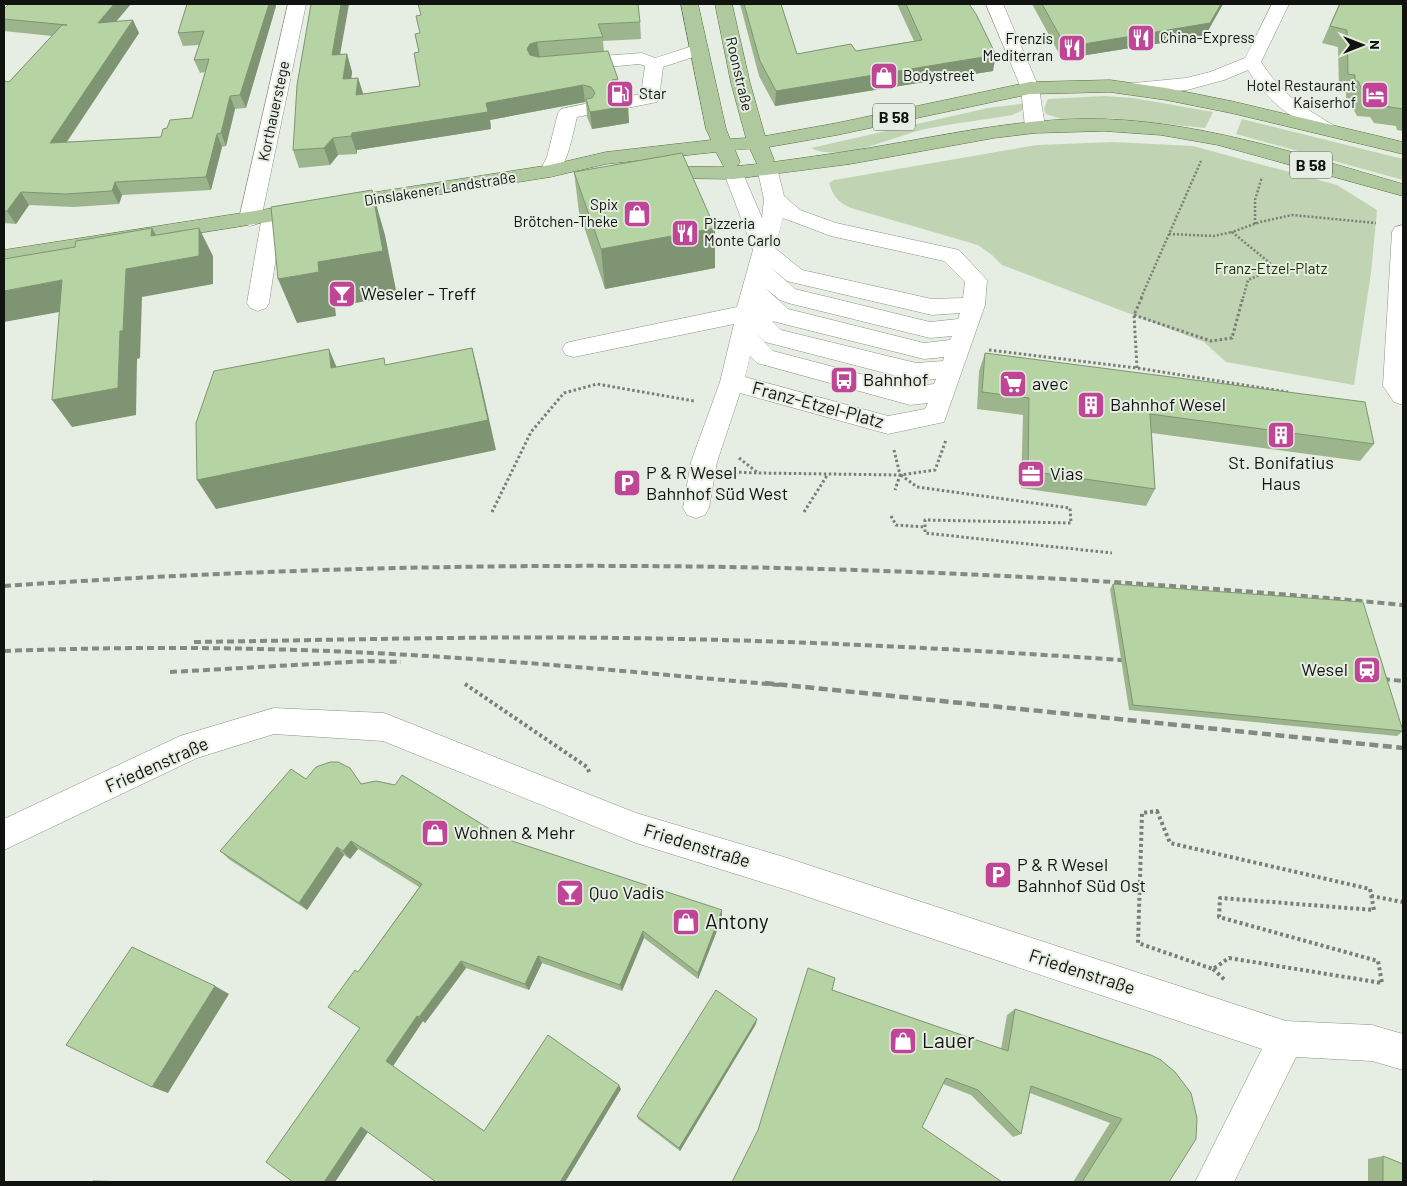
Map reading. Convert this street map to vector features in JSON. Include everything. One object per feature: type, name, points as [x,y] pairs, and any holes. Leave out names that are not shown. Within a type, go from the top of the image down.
[{"type":"main road","points":[[689,4],[716,129],[734,173]]},
{"type":"main road","name":"Roonstraße","points":[[723,4],[743,94],[767,168]]},
{"type":"main road","name":"B 58","points":[[758,142],[836,129],[1030,88],[1110,86],[1230,107],[1403,148]]},
{"type":"main road","name":"B 58","points":[[734,173],[850,158],[994,132],[1035,127],[1104,125],[1161,129],[1220,139],[1403,190]]},
{"type":"main road","name":"Dinslakener Landstraße","points":[[4,257],[550,171],[606,158],[686,148],[758,142]]},
{"type":"main road","name":"Dinslakener Landstraße","points":[[550,171],[734,173]]},
{"type":"street","name":"Korthauerstege","points":[[250,219],[297,4]]},
{"type":"street","points":[[994,4],[1030,88],[1035,127]]},
{"type":"street","points":[[1134,89],[1187,84],[1217,76],[1252,62],[1280,4]]},
{"type":"street","points":[[558,66],[642,58],[654,64],[698,50]]},
{"type":"street","points":[[1252,62],[1269,88],[1289,107],[1326,129]]},
{"type":"street","points":[[624,108],[649,108],[654,64]]},
{"type":"street","points":[[550,171],[557,157],[568,113],[586,114]]},
{"type":"street","name":"Franz-Etzel-Platz","points":[[696,508],[704,462],[732,382],[753,292],[772,224],[774,200],[767,168]]},
{"type":"street","points":[[734,173],[765,357],[910,396],[943,392]]},
{"type":"street","name":"Franz-Etzel-Platz","points":[[732,382],[888,425],[935,416],[966,326],[976,280],[951,255],[831,229],[792,215],[774,200]]},
{"type":"street","points":[[258,303],[272,216]]},
{"type":"street","points":[[1393,228],[1395,386],[1403,396]]},
{"type":"street","name":"Franz-Etzel-Platz","points":[[753,292],[778,237],[807,230],[831,229]]},
{"type":"street","points":[[574,349],[753,292],[795,276],[932,307],[966,326]]},
{"type":"street","points":[[753,292],[780,315],[924,351],[966,326]]},
{"type":"street","points":[[753,292],[773,336],[916,372],[951,369]]},
{"type":"street","name":"Friedenstraße","points":[[4,835],[192,746],[274,721],[384,727],[636,828],[784,873],[1286,1039],[1372,1043],[1403,1052]]},
{"type":"street","points":[[1214,1182],[1286,1039]]},
{"type":"path","points":[[1137,368],[1134,315],[1207,150],[1220,139]]},
{"type":"path","points":[[1255,224],[1253,215],[1256,195],[1272,153]]},
{"type":"path","points":[[1169,234],[1214,236],[1292,215],[1393,228]]},
{"type":"path","points":[[1134,315],[1211,341],[1232,338],[1248,280],[1276,268],[1232,232]]},
{"type":"path","points":[[985,349],[1137,368],[1288,393]]},
{"type":"path","points":[[492,512],[531,432],[564,393],[597,384],[701,402],[715,435]]},
{"type":"path","points":[[804,512],[828,474]]},
{"type":"path","points":[[895,490],[900,475],[917,487],[1070,508],[1071,523],[925,520],[925,533],[1112,553]]},
{"type":"path","points":[[891,516],[896,525],[926,526]]},
{"type":"path","points":[[465,684],[588,766]]},
{"type":"path","points":[[1213,968],[1138,943],[1142,813],[1157,811],[1170,843],[1370,889],[1374,910],[1220,898],[1219,917],[1378,962],[1382,983],[1229,958]]},
{"type":"path","points":[[1371,896],[1403,902]]},
{"type":"green space","points":[[1104,96],[1133,98],[1213,112],[1205,128],[1110,118],[1062,119],[1046,114],[1044,109],[1048,99]]},
{"type":"green space","points":[[1027,103],[1021,111],[1012,115],[925,129],[868,147],[837,152],[823,152],[811,148],[988,108]]},
{"type":"green space","points":[[1242,119],[1403,159],[1403,180],[1236,134]]},
{"type":"green space","name":"Franz-Etzel-Platz","points":[[1113,142],[1193,146],[1337,185],[1377,210],[1371,273],[1354,385],[1226,362],[1204,342],[1002,265],[978,245],[851,208],[837,198],[832,192],[829,183],[834,180],[1037,145]]},
{"type":"building","points":[[9,4],[114,4],[98,23],[133,20],[50,143],[161,137],[163,129],[167,128],[170,120],[192,118],[209,59],[194,60],[204,31],[178,33],[187,4],[269,4],[240,95],[230,96],[221,133],[217,134],[206,177],[115,182],[112,191],[66,194],[21,192],[7,211],[4,211],[4,81],[9,82],[62,25],[67,25],[4,19],[4,9]]},
{"type":"building","points":[[311,4],[341,4],[332,55],[347,54],[343,79],[358,78],[356,95],[420,86],[414,53],[419,52],[415,34],[420,33],[416,16],[421,15],[418,4],[638,4],[640,22],[598,24],[603,37],[537,42],[530,44],[527,49],[530,55],[538,57],[608,51],[618,79],[612,80],[609,87],[613,91],[624,93],[628,106],[590,112],[586,99],[592,98],[595,93],[591,87],[583,85],[486,103],[488,112],[352,133],[351,136],[333,138],[324,148],[293,150],[297,85]]},
{"type":"building","points":[[744,4],[781,4],[797,54],[851,44],[856,51],[922,40],[906,4],[969,4],[976,14],[996,55],[776,91],[760,61]]},
{"type":"building","points":[[1042,4],[1221,4],[1210,23],[1066,47]]},
{"type":"building","points":[[1340,4],[1403,4],[1403,109],[1384,106],[1380,100],[1366,99],[1358,81],[1355,81],[1355,75],[1348,74],[1347,30],[1330,26]]},
{"type":"building","points":[[682,153],[715,228],[601,249],[574,172]]},
{"type":"building","points":[[372,190],[383,251],[318,262],[319,272],[278,279],[271,207]]},
{"type":"building","points":[[152,228],[151,236],[199,228],[199,256],[126,269],[123,331],[120,331],[118,388],[52,400],[62,280],[4,291],[4,259],[75,247],[76,241]]},
{"type":"building","points":[[472,348],[488,420],[197,480],[196,423],[214,371],[329,349],[331,368],[384,358],[385,365]]},
{"type":"building","points":[[985,353],[1365,402],[1374,444],[1150,414],[1155,489],[1028,471],[1029,398],[982,392]]},
{"type":"building","points":[[1113,584],[1363,602],[1403,731],[1133,705]]},
{"type":"building","points":[[330,762],[338,762],[350,768],[361,784],[376,781],[395,785],[402,775],[506,839],[722,910],[698,973],[643,931],[620,985],[538,956],[525,984],[461,961],[419,1017],[417,1016],[386,1061],[484,1131],[548,1035],[619,1085],[560,1182],[436,1182],[361,1127],[324,1182],[293,1182],[266,1162],[360,1028],[328,1007],[355,970],[358,972],[422,884],[351,841],[343,851],[337,847],[299,903],[220,851],[291,769],[306,779],[316,767]]},
{"type":"building","points":[[132,947],[215,986],[152,1087],[66,1045]]},
{"type":"building","points":[[808,968],[835,978],[832,990],[1008,1051],[1015,1009],[1151,1055],[1161,1060],[1175,1072],[1191,1093],[1197,1118],[1196,1139],[1169,1182],[1082,1182],[1122,1119],[1031,1086],[1021,1134],[978,1090],[946,1078],[922,1127],[1002,1182],[732,1182],[758,1130]]},
{"type":"building","points":[[716,990],[757,1019],[679,1148],[637,1116]]},
{"type":"building","points":[[1383,1156],[1403,1164],[1403,1182],[1383,1182]]},
{"type":"building","points":[[93,1181],[136,1182],[93,1182]]},
{"type":"railway","points":[[4,586],[354,569],[529,566],[704,567],[879,571],[1053,579],[1228,590],[1403,605]]},
{"type":"railway","points":[[194,642],[407,638],[684,639],[878,646],[1135,661]]},
{"type":"railway","points":[[4,651],[105,648],[207,648],[359,652],[548,665],[779,685]]},
{"type":"railway","points":[[170,672],[367,661],[401,662]]},
{"type":"railway","points":[[1372,678],[1403,681]]},
{"type":"railway","points":[[765,683],[1403,748]]},
{"type":"place","name":"China-Express","points":[[1141,38]]},
{"type":"place","name":"Frenzis Mediterran","points":[[1072,48]]},
{"type":"place","name":"Bodystreet","points":[[884,76]]},
{"type":"place","name":"Star","points":[[620,94]]},
{"type":"place","name":"Hotel Restaurant Kaiserhof","points":[[1375,95]]},
{"type":"place","name":"Spix Brötchen-Theke","points":[[637,214]]},
{"type":"place","name":"Pizzeria Monte Carlo","points":[[685,233]]},
{"type":"place","name":"Weseler - Treff","points":[[342,294]]},
{"type":"place","name":"Bahnhof","points":[[844,380]]},
{"type":"place","name":"avec","points":[[1013,384]]},
{"type":"place","name":"Bahnhof Wesel","points":[[1091,405]]},
{"type":"place","name":"St. Bonifatius Haus","points":[[1281,435]]},
{"type":"place","name":"Vias","points":[[1031,474]]},
{"type":"place","name":"P & R Wesel Bahnhof Süd West","points":[[627,483]]},
{"type":"place","name":"Wesel","points":[[1367,670]]},
{"type":"place","name":"Wohnen & Mehr","points":[[435,833]]},
{"type":"place","name":"P & R Wesel Bahnhof Süd Ost","points":[[998,875]]},
{"type":"place","name":"Quo Vadis","points":[[570,893]]},
{"type":"place","name":"Antony","points":[[686,922]]},
{"type":"place","name":"Lauer","points":[[903,1041]]}]
